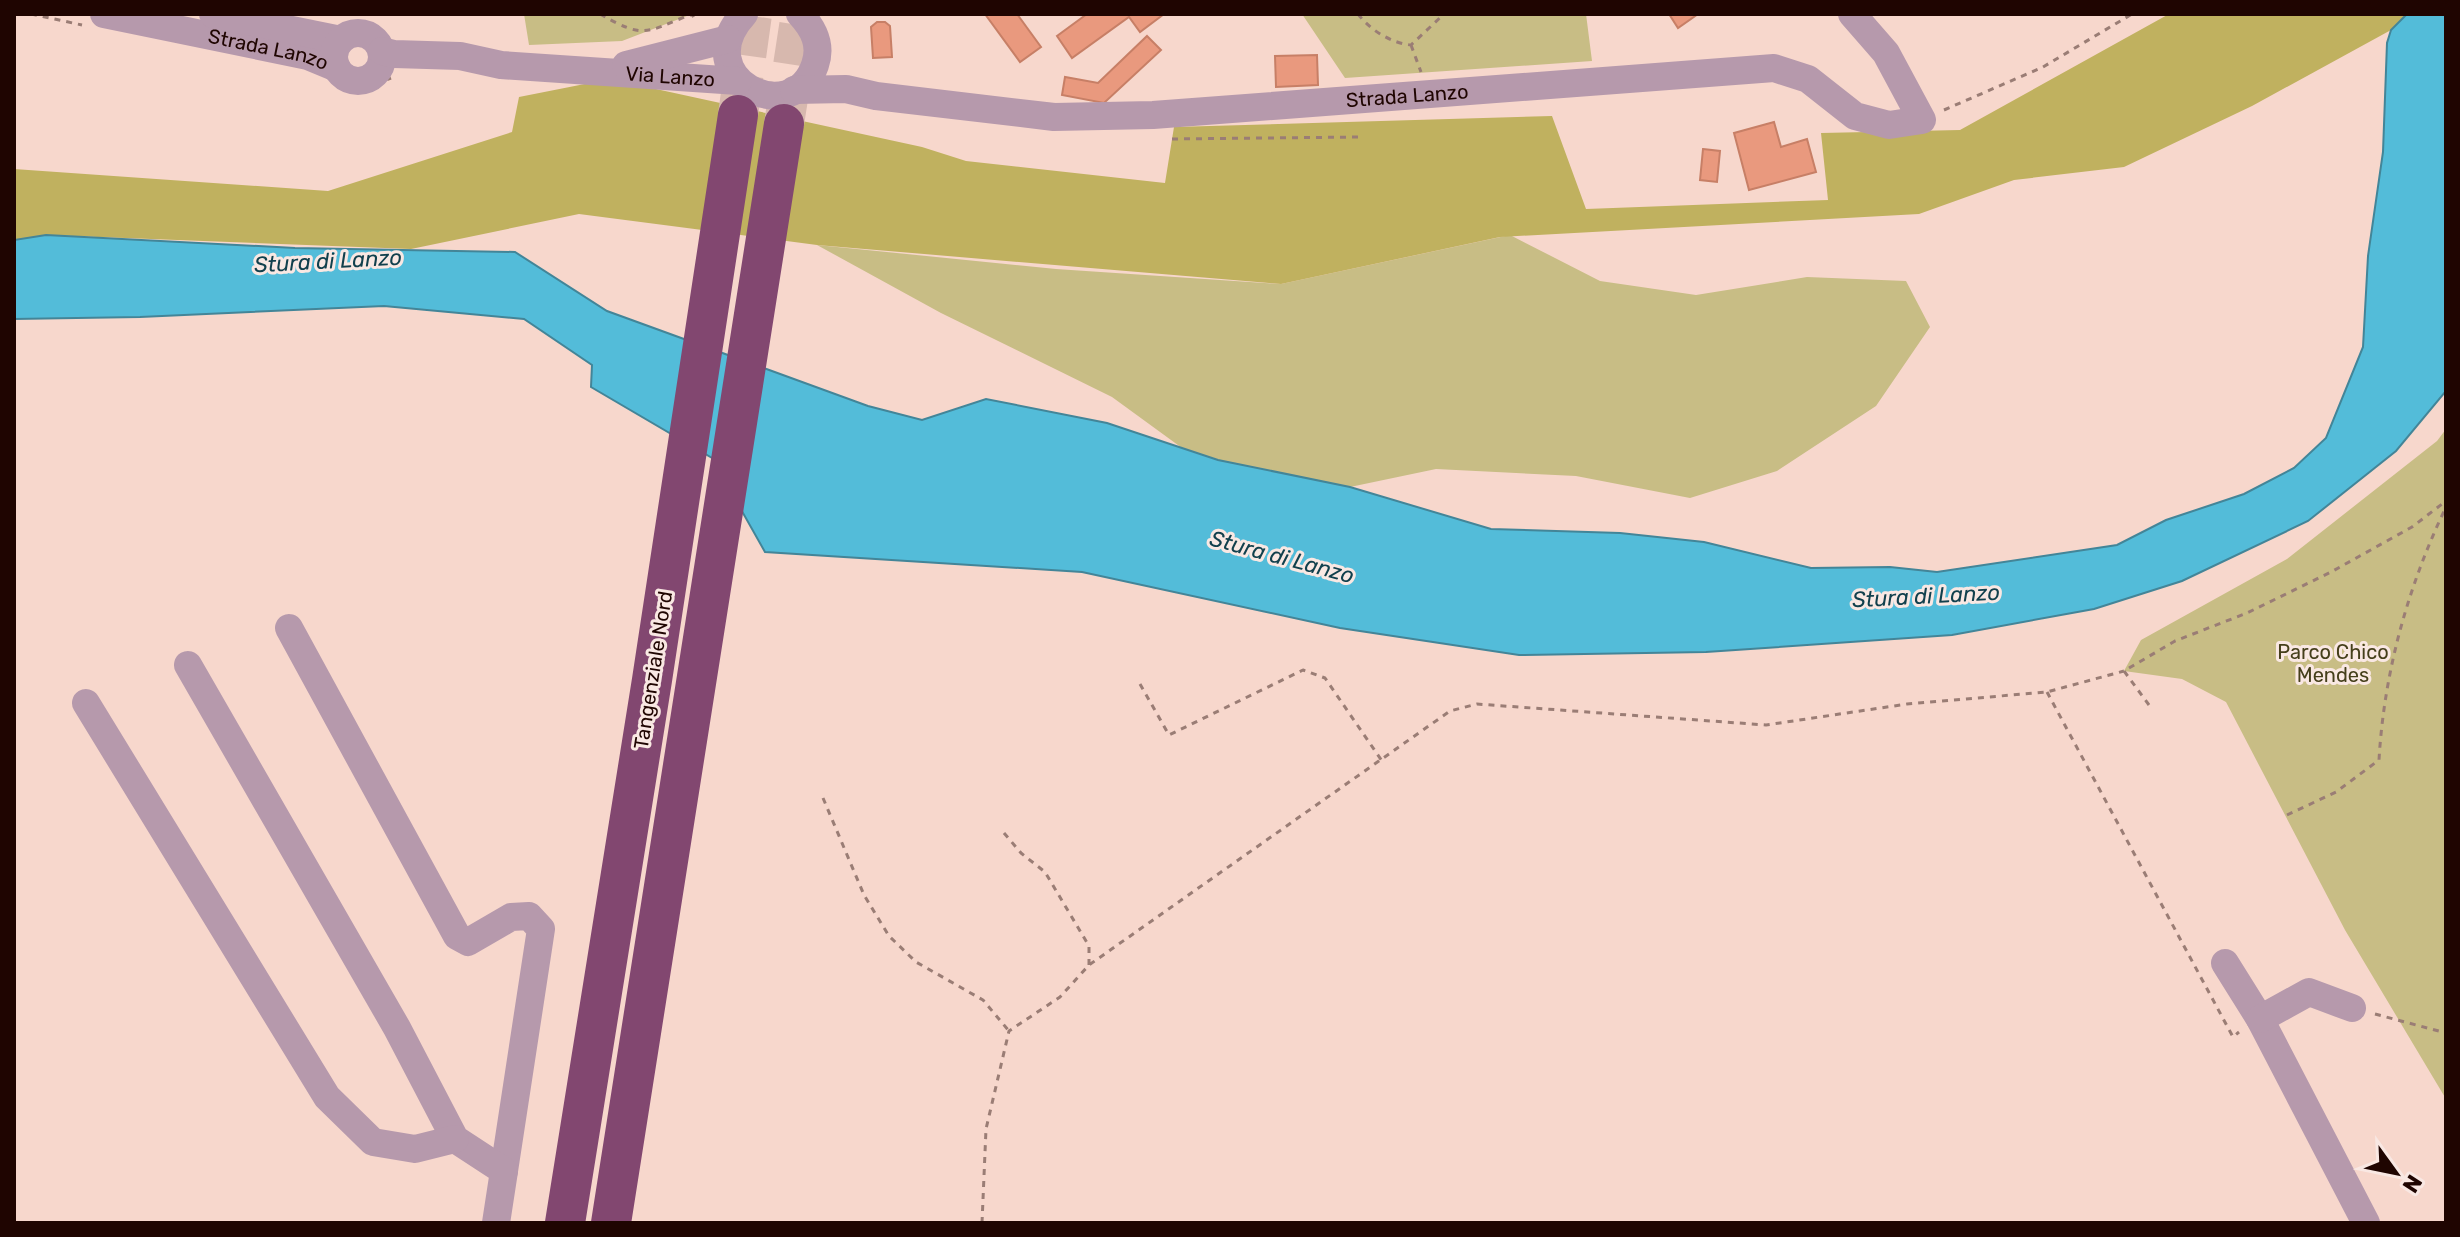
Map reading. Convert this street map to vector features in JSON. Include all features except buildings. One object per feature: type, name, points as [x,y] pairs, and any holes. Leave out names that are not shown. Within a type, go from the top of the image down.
[{"type":"highway","name":"Tangenziale Nord","points":[[565,1223],[652,680],[736,112]]},
{"type":"highway","points":[[611,1223],[786,121]]},
{"type":"street","name":"Strada Lanzo","points":[[104,14],[308,56],[337,68]]},
{"type":"street","name":"Strada Lanzo","points":[[213,14],[341,40]]},
{"type":"street","points":[[736,112],[730,69],[718,41],[744,14]]},
{"type":"street","name":"Strada Lanzo","points":[[800,14],[811,25],[838,82],[876,96]]},
{"type":"street","points":[[1852,14],[1886,53],[1922,120]]},
{"type":"street","points":[[365,34],[378,43],[379,62],[369,79],[355,82],[347,79],[337,68],[334,54],[341,40],[348,35],[365,34]]},
{"type":"street","points":[[786,121],[812,73],[818,38]]},
{"type":"street","name":"Via Lanzo","points":[[602,72],[718,41]]},
{"type":"street","name":"Via Lanzo","points":[[379,62],[457,71],[501,65],[602,72],[736,112],[750,91],[780,96],[786,121]]},
{"type":"street","name":"Strada Lanzo","points":[[786,121],[846,89],[876,96],[1054,117],[1153,115],[1774,68],[1808,79],[1855,116],[1889,125],[1922,120]]},
{"type":"street","points":[[289,628],[457,936],[468,942],[511,917],[529,916],[541,929],[496,1223]]},
{"type":"street","points":[[188,665],[397,1028],[455,1139],[504,1171]]},
{"type":"street","points":[[86,703],[327,1097],[373,1142],[415,1149],[455,1139]]},
{"type":"street","points":[[2225,963],[2260,1019],[2366,1223]]},
{"type":"street","points":[[2260,1019],[2309,992],[2352,1008]]},
{"type":"path","points":[[600,14],[625,28],[644,33],[692,14],[718,41]]},
{"type":"path","points":[[1358,14],[1367,27],[1402,44],[1411,45],[1444,14]]},
{"type":"path","points":[[1922,120],[2043,67],[2132,14]]},
{"type":"path","points":[[1411,45],[1428,93]]},
{"type":"path","points":[[1168,139],[1361,137]]},
{"type":"path","points":[[982,1223],[986,1129],[1009,1031],[1060,997],[1089,965],[1450,711],[1477,704],[1766,725],[1907,704],[2047,692],[2124,671],[2175,641],[2247,613],[2331,572],[2412,527],[2446,501]]},
{"type":"path","points":[[2287,815],[2336,792],[2379,760],[2381,720],[2397,642],[2415,580],[2446,507]]},
{"type":"path","points":[[1140,684],[1169,735],[1303,670],[1325,678],[1382,761]]},
{"type":"path","points":[[2124,671],[2149,705]]},
{"type":"path","points":[[2047,692],[2233,1037],[2260,1019]]},
{"type":"path","points":[[823,798],[864,895],[889,936],[916,962],[983,1000],[1009,1031]]},
{"type":"path","points":[[1004,833],[1021,853],[1045,872],[1089,946],[1089,965]]},
{"type":"path","points":[[2352,1008],[2446,1033]]},
{"type":"green space","points":[[524,14],[692,14],[622,41],[529,45]]},
{"type":"green space","points":[[1302,14],[1586,14],[1592,61],[1345,78]]},
{"type":"green space","points":[[1510,235],[1600,281],[1696,295],[1807,277],[1906,281],[1930,327],[1876,406],[1777,471],[1690,498],[1576,476],[1436,469],[1350,487],[1218,460],[1182,448],[1112,397],[941,313],[817,245],[1056,269],[1281,284]]},
{"type":"green space","name":"Parco Chico Mendes","points":[[2446,429],[2446,1099],[2345,930],[2226,702],[2182,679],[2124,671],[2141,640],[2287,559],[2437,441]]},
{"type":"shaded area","points":[[2169,14],[2407,14],[2391,30],[2252,106],[2124,167],[2014,180],[1919,214],[1500,237],[1281,284],[817,245],[579,214],[411,249],[46,235],[14,240],[14,169],[328,191],[512,132],[519,97],[610,79],[922,147],[966,161],[1165,183],[1174,127],[1552,116],[1586,209],[1828,200],[1821,133],[1960,130]]},
{"type":"water","name":"Stura di Lanzo","points":[[2407,14],[2446,14],[2446,391],[2396,451],[2308,521],[2182,581],[2094,609],[1952,635],[1706,652],[1519,655],[1340,628],[1082,572],[765,552],[712,458],[591,387],[592,365],[524,319],[384,306],[140,317],[14,319],[14,240],[46,235],[295,248],[515,252],[607,311],[868,406],[922,420],[986,399],[1107,423],[1218,460],[1350,487],[1491,529],[1620,533],[1704,542],[1811,568],[1890,567],[1937,572],[2117,545],[2166,520],[2244,494],[2294,468],[2326,438],[2363,347],[2368,256],[2383,152],[2387,43],[2391,30]]},
{"type":"tunnel","points":[[738,115],[752,14]]},
{"type":"tunnel","points":[[784,124],[801,14]]}]
